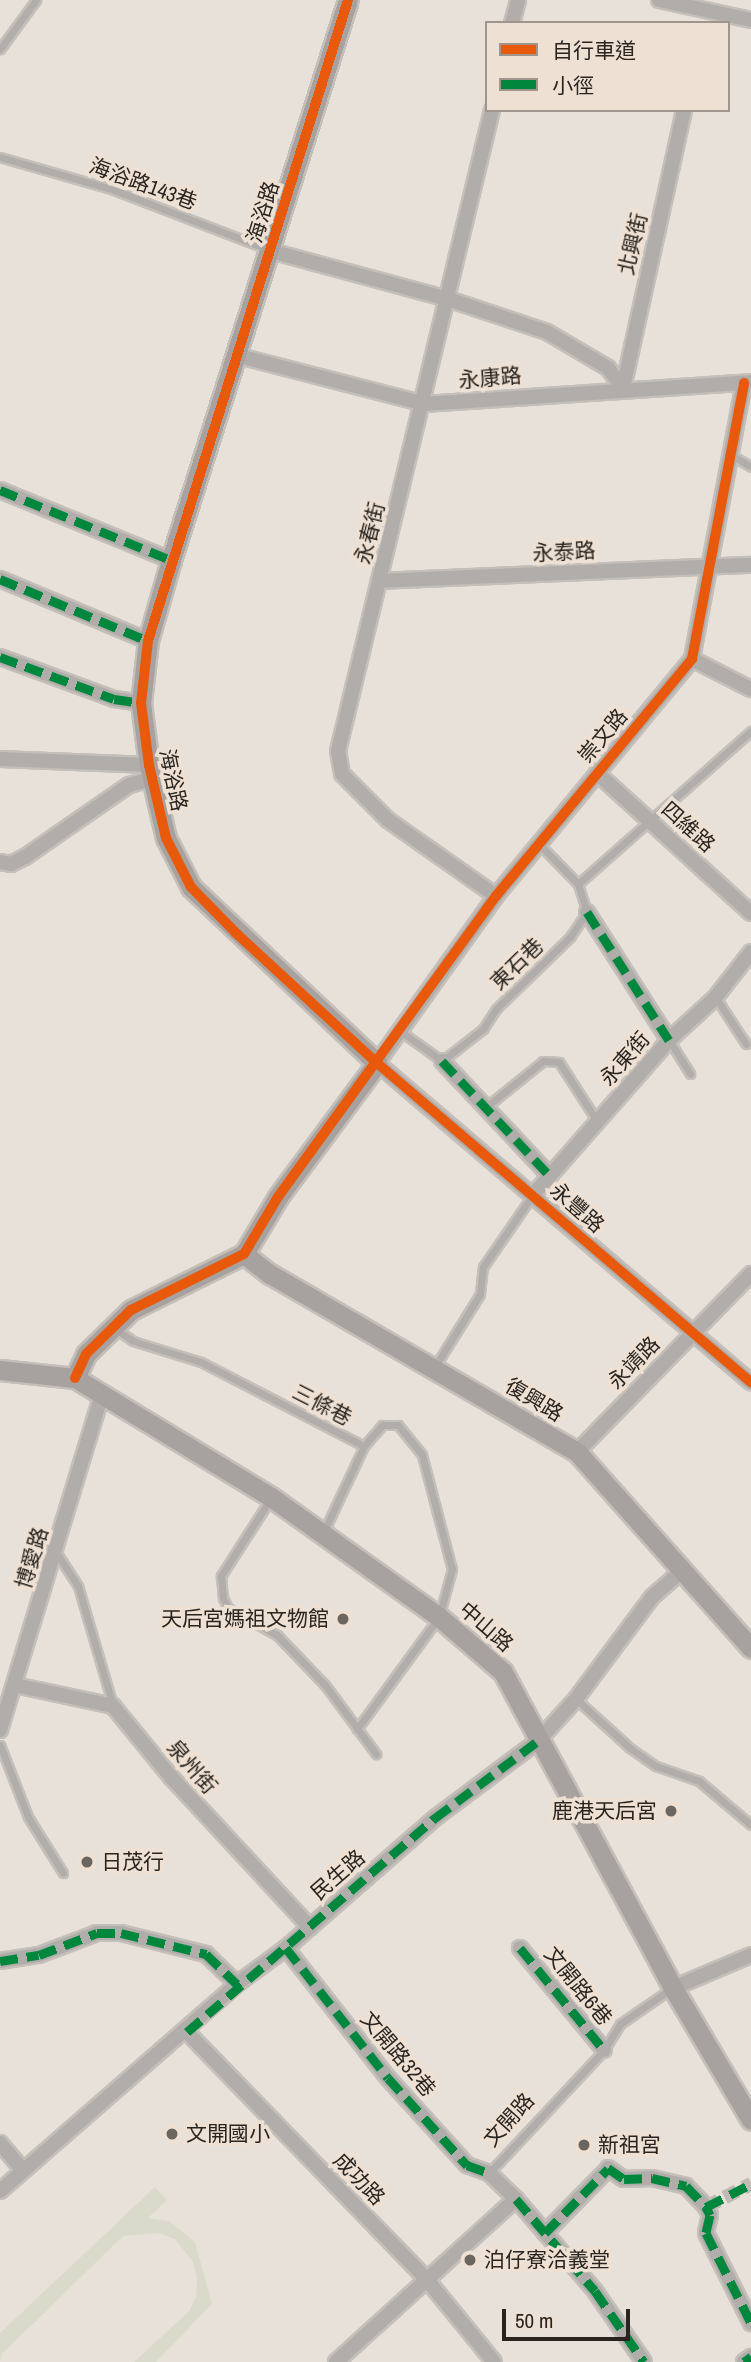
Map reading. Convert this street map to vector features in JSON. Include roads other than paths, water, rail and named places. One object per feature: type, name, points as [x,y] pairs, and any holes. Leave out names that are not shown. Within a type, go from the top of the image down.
[{"type":"street","name":"海浴路","points":[[348,0],[239,356],[171,560],[148,640],[141,703],[150,772],[166,838],[191,887],[377,1063]]},
{"type":"street","points":[[513,21],[518,0]]},
{"type":"street","points":[[659,0],[705,16],[751,20]]},
{"type":"street","name":"永春街","points":[[492,112],[424,404],[338,751],[342,774],[388,820],[496,897]]},
{"type":"street","name":"北興街","points":[[622,388],[684,112]]},
{"type":"street","points":[[271,251],[448,299],[547,332],[608,368],[622,388]]},
{"type":"street","name":"永康路","points":[[239,356],[424,404],[622,388],[747,383]]},
{"type":"street","name":"崇文路","points":[[377,1063],[538,843],[692,659],[747,383]]},
{"type":"street","points":[[0,490],[171,560]]},
{"type":"street","name":"永泰路","points":[[379,581],[751,565]]},
{"type":"street","points":[[0,579],[148,640]]},
{"type":"street","points":[[0,657],[114,699],[141,703]]},
{"type":"street","points":[[692,659],[751,689]]},
{"type":"street","points":[[0,759],[150,772]]},
{"type":"street","points":[[0,862],[11,864],[25,857],[150,772]]},
{"type":"street","name":"四維路","points":[[597,773],[751,913]]},
{"type":"street","points":[[587,912],[669,1040]]},
{"type":"street","name":"永東街","points":[[533,1195],[548,1174],[669,1040],[715,998],[751,952]]},
{"type":"street","points":[[442,1060],[484,1109],[548,1174]]},
{"type":"street","points":[[75,1378],[86,1354],[131,1310],[166,1290],[244,1254],[278,1197],[377,1063]]},
{"type":"street","name":"永豐路","points":[[377,1063],[751,1382]]},
{"type":"street","name":"復興路","points":[[244,1254],[270,1274],[577,1452],[751,1647]]},
{"type":"street","name":"永靖路","points":[[577,1452],[751,1274]]},
{"type":"street","name":"中山路","points":[[0,1370],[75,1378],[271,1497],[439,1617],[503,1672],[673,1988],[751,2120]]},
{"type":"street","name":"博愛路","points":[[0,1730],[57,1552],[101,1396]]},
{"type":"street","name":"民生路","points":[[0,2191],[187,2032],[237,1984],[286,1948],[435,1818],[538,1741],[576,1699],[652,1597],[683,1570]]},
{"type":"street","points":[[15,1685],[113,1706]]},
{"type":"street","name":"泉州街","points":[[113,1706],[171,1777],[310,1927]]},
{"type":"street","points":[[0,1961],[39,1955],[97,1933],[121,1933],[206,1954],[237,1984]]},
{"type":"street","name":"文開路32巷","points":[[286,1948],[388,2078],[458,2156],[467,2165],[489,2173]]},
{"type":"street","name":"文開路6巷","points":[[520,1948],[604,2050]]},
{"type":"street","points":[[673,1988],[751,1955]]},
{"type":"street","name":"成功路","points":[[187,2032],[428,2281],[494,2362]]},
{"type":"street","points":[[0,2143],[23,2170]]},
{"type":"street","points":[[545,2233],[608,2169],[624,2179],[652,2178],[686,2186],[710,2215],[706,2233],[751,2323]]},
{"type":"street","name":"文開路","points":[[489,2173],[516,2199],[595,2291],[644,2362]]},
{"type":"street","points":[[337,2362],[516,2199]]},
{"type":"street","points":[[744,2362],[751,2357]]},
{"type":"lane","points":[[0,49],[36,0]]},
{"type":"lane","name":"海浴路143巷","points":[[0,157],[114,190],[271,251]]},
{"type":"lane","points":[[733,456],[751,467]]},
{"type":"lane","points":[[578,884],[751,731]]},
{"type":"lane","points":[[538,843],[578,884],[587,912]]},
{"type":"lane","name":"東石巷","points":[[442,1060],[483,1029],[496,1009],[570,937],[587,912]]},
{"type":"lane","points":[[715,998],[746,1044]]},
{"type":"lane","points":[[400,1031],[442,1060]]},
{"type":"lane","points":[[669,1040],[690,1074]]},
{"type":"lane","points":[[484,1109],[543,1061],[559,1062],[597,1122]]},
{"type":"lane","points":[[433,1369],[480,1294],[483,1267],[533,1195]]},
{"type":"lane","name":"三條巷","points":[[114,1327],[133,1341],[201,1362],[364,1446],[382,1425],[398,1425],[422,1455],[452,1569],[439,1617]]},
{"type":"lane","points":[[323,1533],[364,1446]]},
{"type":"lane","points":[[271,1497],[221,1576],[223,1598],[228,1608],[277,1635],[325,1685],[376,1754]]},
{"type":"lane","points":[[57,1552],[78,1586],[113,1706]]},
{"type":"lane","points":[[357,1729],[439,1617]]},
{"type":"lane","points":[[576,1699],[630,1748],[656,1766],[699,1781],[751,1825]]},
{"type":"lane","points":[[0,1745],[29,1817],[63,1873]]},
{"type":"lane","name":"文開路","points":[[489,2173],[604,2050],[620,2024],[673,1988]]},
{"type":"tunnel","points":[[706,2207],[751,2184]]},
{"type":"place","name":"天后宮媽祖文物館","points":[[343,1619]]},
{"type":"place","name":"鹿港天后宮","points":[[671,1811]]},
{"type":"place","name":"日茂行","points":[[87,1862]]},
{"type":"place","name":"文開國小","points":[[172,2134]]},
{"type":"place","name":"新祖宮","points":[[584,2145]]},
{"type":"place","name":"泊仔寮洽義堂","points":[[470,2260]]}]
